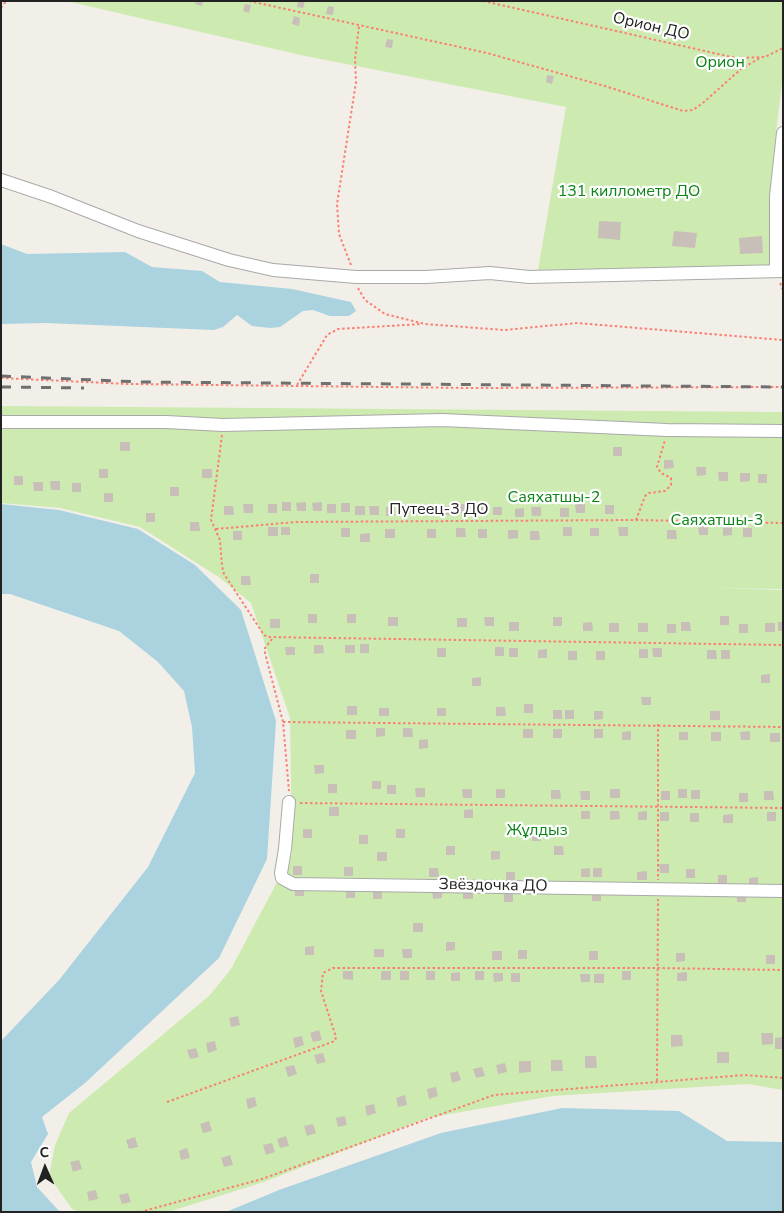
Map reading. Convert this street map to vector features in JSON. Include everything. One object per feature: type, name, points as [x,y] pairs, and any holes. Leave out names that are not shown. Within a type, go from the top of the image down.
[{"type":"street","points":[[1,180],[52,197],[138,231],[228,260],[273,270],[356,277],[426,277],[490,273],[529,278],[780,271],[776,196],[783,133]]},
{"type":"street","points":[[1,422],[166,422],[223,425],[442,420],[666,430],[783,431]]},
{"type":"street","name":"Звёздочка ДО","points":[[289,802],[285,849],[280,873],[282,878],[293,884],[783,890]]},
{"type":"path","points":[[1,8],[6,1]]},
{"type":"path","points":[[249,1],[487,53],[608,86],[683,111],[693,110],[741,69],[760,58]]},
{"type":"path","name":"Орион ДО","points":[[483,1],[736,58],[760,58],[773,54],[783,48]]},
{"type":"path","points":[[359,26],[355,59],[356,82],[337,204],[339,234],[356,277],[356,283],[365,300],[385,314],[425,324]]},
{"type":"path","points":[[297,385],[327,335],[338,329],[425,324],[504,330],[577,323],[783,340]]},
{"type":"path","points":[[1,378],[128,384],[783,387]]},
{"type":"path","points":[[223,425],[210,516],[220,540],[224,574],[264,635],[272,639],[783,645]]},
{"type":"path","points":[[636,520],[645,496],[649,493],[664,491],[671,485],[671,478],[661,473],[657,467],[666,430]]},
{"type":"path","name":"Путеец-3 ДО","points":[[216,529],[296,522],[636,520],[783,523]]},
{"type":"path","points":[[272,639],[265,648],[265,653],[283,722],[288,762],[289,802],[783,808]]},
{"type":"path","points":[[283,722],[658,724],[783,727]]},
{"type":"path","points":[[658,724],[658,1082]]},
{"type":"path","points":[[166,1102],[335,1041],[336,1037],[321,991],[323,973],[333,968],[783,970]]},
{"type":"path","points":[[140,1212],[262,1178],[494,1095],[745,1075],[783,1078]]},
{"type":"green space","name":"Орион","points":[[66,1],[783,1],[783,75],[776,132],[783,133],[783,266],[538,270],[566,107],[305,56]]},
{"type":"green space","name":"Жұлдыз","points":[[1,406],[783,412],[783,589],[713,588],[783,590],[783,1090],[748,1084],[553,1096],[427,1118],[264,1182],[168,1212],[80,1212],[72,1209],[49,1176],[55,1145],[69,1113],[209,996],[231,969],[292,854],[290,718],[251,603],[220,578],[140,527],[60,508],[1,503]]},
{"type":"water","points":[[1,244],[27,254],[125,252],[152,267],[202,271],[220,282],[292,289],[351,302],[356,311],[349,316],[330,316],[313,310],[303,311],[280,327],[270,328],[252,326],[237,315],[223,327],[214,330],[46,323],[1,324]]},
{"type":"water","points":[[1,504],[59,510],[138,529],[195,565],[241,610],[276,721],[267,859],[219,958],[85,1083],[42,1117],[48,1134],[31,1162],[37,1187],[60,1212],[1,1212],[1,1041],[59,980],[148,867],[195,773],[192,727],[184,691],[158,662],[119,631],[10,594],[1,594]]},
{"type":"water","points":[[562,1108],[679,1111],[727,1141],[783,1142],[783,1212],[226,1212],[279,1190],[441,1133]]},
{"type":"building","points":[[196,1],[203,1],[202,6],[195,4]]},
{"type":"building","points":[[298,1],[305,1],[303,8],[297,7]]},
{"type":"building","points":[[245,4],[251,5],[249,13],[243,11]]},
{"type":"building","points":[[328,6],[334,7],[333,15],[326,14]]},
{"type":"building","points":[[294,16],[300,18],[299,26],[292,24]]},
{"type":"building","points":[[387,39],[393,40],[392,48],[385,47]]},
{"type":"building","points":[[547,75],[554,76],[552,84],[546,82]]},
{"type":"building","points":[[599,221],[621,222],[620,240],[598,238]]},
{"type":"building","points":[[674,231],[697,233],[695,248],[672,246]]},
{"type":"building","points":[[762,236],[763,253],[740,254],[739,238]]},
{"type":"building","points":[[120,442],[130,442],[130,451],[120,451]]},
{"type":"building","points":[[613,447],[622,447],[622,456],[613,456]]},
{"type":"building","points":[[664,460],[673,460],[674,468],[664,469]]},
{"type":"building","points":[[696,467],[706,467],[706,475],[697,476]]},
{"type":"building","points":[[99,469],[108,469],[108,478],[99,478]]},
{"type":"building","points":[[202,469],[212,469],[212,478],[202,478]]},
{"type":"building","points":[[718,472],[728,472],[728,481],[719,481]]},
{"type":"building","points":[[740,473],[750,473],[750,481],[740,482]]},
{"type":"building","points":[[758,474],[767,474],[767,483],[758,483]]},
{"type":"building","points":[[14,476],[23,476],[23,485],[14,485]]},
{"type":"building","points":[[50,481],[60,481],[60,490],[51,490]]},
{"type":"building","points":[[33,482],[43,482],[43,491],[34,491]]},
{"type":"building","points":[[72,483],[81,483],[81,492],[72,492]]},
{"type":"building","points":[[170,487],[179,487],[179,496],[170,496]]},
{"type":"building","points":[[104,493],[113,493],[113,502],[104,502]]},
{"type":"building","points":[[282,502],[291,502],[291,511],[282,511]]},
{"type":"building","points":[[306,502],[306,511],[297,511],[296,503]]},
{"type":"building","points":[[322,502],[322,511],[313,511],[312,503]]},
{"type":"building","points":[[341,503],[350,503],[350,512],[341,512]]},
{"type":"building","points":[[243,504],[253,504],[253,513],[244,513]]},
{"type":"building","points":[[268,504],[277,504],[277,513],[268,513]]},
{"type":"building","points":[[327,504],[336,504],[336,513],[327,513]]},
{"type":"building","points":[[459,504],[469,504],[469,513],[459,513]]},
{"type":"building","points":[[575,504],[585,504],[585,513],[576,513]]},
{"type":"building","points":[[419,505],[420,514],[410,514],[410,506]]},
{"type":"building","points":[[483,505],[483,514],[474,514],[474,506]]},
{"type":"building","points":[[605,505],[614,505],[614,514],[605,514]]},
{"type":"building","points":[[224,506],[233,506],[234,515],[224,515]]},
{"type":"building","points":[[355,506],[365,506],[365,515],[355,515]]},
{"type":"building","points":[[369,506],[379,506],[379,515],[370,515]]},
{"type":"building","points":[[398,506],[408,506],[408,515],[399,515]]},
{"type":"building","points":[[444,506],[453,506],[453,515],[444,515]]},
{"type":"building","points":[[386,507],[395,507],[395,516],[386,516]]},
{"type":"building","points":[[426,507],[435,507],[435,515],[426,515]]},
{"type":"building","points":[[493,507],[502,507],[502,515],[493,515]]},
{"type":"building","points":[[531,507],[541,507],[541,516],[532,516]]},
{"type":"building","points":[[524,508],[524,517],[515,517],[515,509]]},
{"type":"building","points":[[560,508],[569,508],[569,517],[560,517]]},
{"type":"building","points":[[146,513],[155,513],[155,522],[146,522]]},
{"type":"building","points":[[190,522],[199,522],[200,531],[190,531]]},
{"type":"building","points":[[698,526],[708,526],[708,535],[699,535]]},
{"type":"building","points":[[268,527],[278,527],[278,536],[268,536]]},
{"type":"building","points":[[281,527],[290,527],[290,535],[281,535]]},
{"type":"building","points":[[563,527],[572,527],[572,536],[563,536]]},
{"type":"building","points":[[618,527],[628,527],[628,536],[619,536]]},
{"type":"building","points":[[723,527],[732,527],[732,535],[723,536]]},
{"type":"building","points":[[341,528],[350,528],[350,537],[341,537]]},
{"type":"building","points":[[456,528],[465,528],[466,537],[456,537]]},
{"type":"building","points":[[590,528],[599,528],[599,536],[590,536]]},
{"type":"building","points":[[743,528],[752,528],[752,537],[743,537]]},
{"type":"building","points":[[385,529],[395,529],[395,538],[385,538]]},
{"type":"building","points":[[427,529],[436,529],[436,538],[427,538]]},
{"type":"building","points":[[478,529],[487,529],[487,538],[478,538]]},
{"type":"building","points":[[508,530],[518,530],[518,538],[508,539]]},
{"type":"building","points":[[667,530],[676,530],[677,539],[667,539]]},
{"type":"building","points":[[233,531],[242,531],[242,540],[233,540]]},
{"type":"building","points":[[530,531],[539,531],[540,540],[530,540]]},
{"type":"building","points":[[370,533],[370,542],[360,542],[360,534]]},
{"type":"building","points":[[310,574],[319,574],[319,583],[310,583]]},
{"type":"building","points":[[241,576],[250,576],[251,585],[241,585]]},
{"type":"building","points":[[308,614],[317,614],[317,623],[308,623]]},
{"type":"building","points":[[347,614],[356,614],[356,623],[347,623]]},
{"type":"building","points":[[720,616],[729,616],[729,625],[720,625]]},
{"type":"building","points":[[388,617],[398,617],[398,626],[388,626]]},
{"type":"building","points":[[484,617],[494,617],[494,626],[485,626]]},
{"type":"building","points":[[553,617],[562,617],[562,626],[553,626]]},
{"type":"building","points":[[457,618],[467,618],[467,627],[457,627]]},
{"type":"building","points":[[270,619],[280,619],[280,628],[270,628]]},
{"type":"building","points":[[509,622],[519,622],[519,631],[509,631]]},
{"type":"building","points":[[592,622],[593,631],[583,631],[583,623]]},
{"type":"building","points":[[681,622],[690,622],[691,631],[681,631]]},
{"type":"building","points":[[778,622],[783,622],[783,631],[778,631]]},
{"type":"building","points":[[609,623],[619,623],[619,632],[609,632]]},
{"type":"building","points":[[638,623],[648,623],[648,632],[638,632]]},
{"type":"building","points":[[765,623],[775,623],[775,632],[765,632]]},
{"type":"building","points":[[667,624],[676,624],[676,633],[667,633]]},
{"type":"building","points":[[739,624],[748,624],[748,633],[739,633]]},
{"type":"building","points":[[360,644],[369,644],[369,653],[360,653]]},
{"type":"building","points":[[314,645],[323,645],[324,653],[314,654]]},
{"type":"building","points":[[345,645],[355,645],[355,653],[345,653]]},
{"type":"building","points":[[285,647],[295,647],[295,655],[286,655]]},
{"type":"building","points":[[495,647],[504,647],[504,656],[495,656]]},
{"type":"building","points":[[437,648],[446,648],[446,657],[437,657]]},
{"type":"building","points":[[509,648],[518,648],[518,657],[509,657]]},
{"type":"building","points":[[652,648],[662,648],[662,657],[653,657]]},
{"type":"building","points":[[547,649],[547,658],[538,658],[538,650]]},
{"type":"building","points":[[639,649],[648,649],[648,658],[639,658]]},
{"type":"building","points":[[707,650],[716,650],[717,659],[707,659]]},
{"type":"building","points":[[721,650],[730,650],[730,659],[721,659]]},
{"type":"building","points":[[568,651],[577,651],[577,660],[568,660]]},
{"type":"building","points":[[596,651],[605,651],[605,660],[596,660]]},
{"type":"building","points":[[770,674],[770,683],[761,683],[761,675]]},
{"type":"building","points":[[481,677],[481,686],[472,686],[472,678]]},
{"type":"building","points":[[641,697],[651,697],[651,705],[642,705]]},
{"type":"building","points":[[524,704],[533,704],[533,713],[524,713]]},
{"type":"building","points":[[347,706],[357,706],[357,715],[347,715]]},
{"type":"building","points":[[496,707],[505,707],[506,716],[496,716]]},
{"type":"building","points":[[379,708],[389,708],[389,716],[379,716]]},
{"type":"building","points":[[437,708],[446,708],[446,716],[437,716]]},
{"type":"building","points":[[553,710],[562,710],[562,719],[553,719]]},
{"type":"building","points":[[565,710],[574,710],[574,719],[565,719]]},
{"type":"building","points":[[594,711],[603,711],[603,719],[594,720]]},
{"type":"building","points":[[710,711],[720,711],[720,720],[710,720]]},
{"type":"building","points":[[376,728],[385,728],[385,736],[376,737]]},
{"type":"building","points":[[403,728],[412,728],[413,737],[403,737]]},
{"type":"building","points":[[523,729],[533,729],[533,738],[523,738]]},
{"type":"building","points":[[553,729],[562,729],[562,738],[553,738]]},
{"type":"building","points":[[594,729],[603,729],[603,738],[594,738]]},
{"type":"building","points":[[346,730],[356,730],[356,739],[346,739]]},
{"type":"building","points":[[631,731],[631,740],[622,740],[622,732]]},
{"type":"building","points":[[750,731],[750,740],[741,740],[740,732]]},
{"type":"building","points":[[679,732],[688,732],[688,740],[679,740]]},
{"type":"building","points":[[711,732],[721,732],[721,741],[711,741]]},
{"type":"building","points":[[770,733],[780,733],[780,742],[770,742]]},
{"type":"building","points":[[428,739],[428,748],[419,749],[419,740]]},
{"type":"building","points":[[314,765],[324,765],[324,773],[315,774]]},
{"type":"building","points":[[372,781],[381,781],[381,789],[372,789]]},
{"type":"building","points":[[328,784],[337,784],[337,793],[328,793]]},
{"type":"building","points":[[387,785],[396,785],[396,794],[387,794]]},
{"type":"building","points":[[415,788],[425,788],[425,797],[416,797]]},
{"type":"building","points":[[462,789],[472,789],[472,798],[463,798]]},
{"type":"building","points":[[496,789],[505,789],[505,798],[496,798]]},
{"type":"building","points":[[610,789],[620,789],[620,798],[610,798]]},
{"type":"building","points":[[678,789],[687,789],[687,798],[678,798]]},
{"type":"building","points":[[551,790],[560,790],[561,799],[551,799]]},
{"type":"building","points":[[691,790],[700,790],[700,799],[691,799]]},
{"type":"building","points":[[580,791],[590,791],[590,800],[581,800]]},
{"type":"building","points":[[661,791],[670,791],[670,800],[661,800]]},
{"type":"building","points":[[764,791],[773,791],[774,800],[764,800]]},
{"type":"building","points":[[739,793],[748,793],[748,802],[739,802]]},
{"type":"building","points":[[329,807],[339,807],[339,816],[329,816]]},
{"type":"building","points":[[473,809],[473,818],[464,818],[464,810]]},
{"type":"building","points":[[581,811],[590,811],[590,819],[581,819]]},
{"type":"building","points":[[610,811],[619,811],[620,819],[610,820]]},
{"type":"building","points":[[647,811],[647,820],[638,820],[638,812]]},
{"type":"building","points":[[660,812],[669,812],[669,821],[660,821]]},
{"type":"building","points":[[767,812],[776,812],[776,821],[767,821]]},
{"type":"building","points":[[690,813],[699,813],[699,822],[690,822]]},
{"type":"building","points":[[733,814],[733,823],[723,823],[723,815]]},
{"type":"building","points":[[303,829],[312,829],[312,838],[303,838]]},
{"type":"building","points":[[396,829],[405,829],[405,838],[396,838]]},
{"type":"building","points":[[541,832],[541,841],[532,841],[532,833]]},
{"type":"building","points":[[359,835],[368,835],[368,844],[359,844]]},
{"type":"building","points":[[446,846],[455,846],[455,855],[446,855]]},
{"type":"building","points":[[554,846],[563,846],[564,855],[554,855]]},
{"type":"building","points":[[491,851],[500,851],[500,859],[491,860]]},
{"type":"building","points":[[377,852],[387,852],[387,861],[377,861]]},
{"type":"building","points":[[659,864],[669,864],[669,873],[660,873]]},
{"type":"building","points":[[293,866],[302,866],[302,875],[293,875]]},
{"type":"building","points":[[344,867],[353,867],[353,876],[344,876]]},
{"type":"building","points":[[429,868],[438,868],[439,877],[429,877]]},
{"type":"building","points":[[590,868],[590,877],[581,877],[581,869]]},
{"type":"building","points":[[593,868],[602,868],[602,877],[593,877]]},
{"type":"building","points":[[686,869],[695,869],[695,878],[686,878]]},
{"type":"building","points":[[647,871],[647,880],[637,880],[637,872]]},
{"type":"building","points":[[506,872],[515,872],[515,881],[506,881]]},
{"type":"building","points":[[718,875],[727,875],[727,884],[718,884]]},
{"type":"building","points":[[758,877],[758,886],[749,886],[749,878]]},
{"type":"building","points":[[295,887],[304,887],[304,896],[295,896]]},
{"type":"building","points":[[346,889],[355,889],[355,898],[346,898]]},
{"type":"building","points":[[373,890],[382,890],[382,899],[373,899]]},
{"type":"building","points":[[432,890],[442,890],[442,898],[433,899]]},
{"type":"building","points":[[463,890],[473,890],[473,899],[463,899]]},
{"type":"building","points":[[592,892],[601,892],[601,901],[592,901]]},
{"type":"building","points":[[504,893],[513,893],[513,902],[504,902]]},
{"type":"building","points":[[737,893],[746,893],[746,902],[737,902]]},
{"type":"building","points":[[413,923],[423,923],[423,932],[413,932]]},
{"type":"building","points":[[446,942],[455,942],[455,950],[446,951]]},
{"type":"building","points":[[314,946],[314,955],[305,955],[305,947]]},
{"type":"building","points":[[374,949],[384,949],[384,957],[374,957]]},
{"type":"building","points":[[402,949],[412,949],[412,958],[403,958]]},
{"type":"building","points":[[518,950],[527,950],[527,959],[518,959]]},
{"type":"building","points":[[492,951],[502,951],[502,960],[492,960]]},
{"type":"building","points":[[589,951],[598,951],[598,960],[589,960]]},
{"type":"building","points":[[676,953],[685,953],[685,961],[676,962]]},
{"type":"building","points":[[766,955],[775,955],[775,964],[766,964]]},
{"type":"building","points":[[343,971],[353,971],[353,980],[343,979]]},
{"type":"building","points":[[381,971],[391,971],[391,980],[381,980]]},
{"type":"building","points":[[400,971],[409,971],[409,980],[400,980]]},
{"type":"building","points":[[426,971],[435,971],[435,980],[426,980]]},
{"type":"building","points":[[475,971],[484,971],[484,980],[475,980]]},
{"type":"building","points":[[622,971],[631,971],[631,980],[622,980]]},
{"type":"building","points":[[460,972],[460,981],[451,981],[451,973]]},
{"type":"building","points":[[687,972],[687,981],[677,981],[677,973]]},
{"type":"building","points":[[493,973],[503,973],[503,981],[494,982]]},
{"type":"building","points":[[511,973],[520,973],[520,982],[511,982]]},
{"type":"building","points":[[580,974],[590,974],[590,982],[581,982]]},
{"type":"building","points":[[594,974],[604,974],[604,983],[594,983]]},
{"type":"building","points":[[238,1016],[240,1025],[231,1027],[229,1018]]},
{"type":"building","points":[[319,1030],[322,1040],[313,1042],[310,1033]]},
{"type":"building","points":[[761,1033],[773,1033],[773,1044],[762,1045]]},
{"type":"building","points":[[671,1035],[682,1035],[683,1046],[671,1047]]},
{"type":"building","points":[[302,1036],[304,1045],[295,1048],[293,1038]]},
{"type":"building","points":[[783,1037],[783,1049],[775,1049],[775,1038]]},
{"type":"building","points":[[215,1041],[217,1050],[208,1053],[206,1043]]},
{"type":"building","points":[[196,1048],[199,1057],[190,1059],[187,1050]]},
{"type":"building","points":[[717,1052],[729,1052],[729,1063],[717,1063]]},
{"type":"building","points":[[323,1053],[326,1062],[317,1064],[314,1055]]},
{"type":"building","points":[[585,1056],[596,1056],[597,1068],[585,1068]]},
{"type":"building","points":[[551,1060],[562,1060],[563,1071],[551,1071]]},
{"type":"building","points":[[519,1061],[531,1061],[531,1072],[519,1073]]},
{"type":"building","points":[[505,1063],[507,1072],[498,1074],[496,1065]]},
{"type":"building","points":[[294,1065],[297,1074],[288,1077],[285,1067]]},
{"type":"building","points":[[482,1067],[485,1076],[476,1078],[473,1069]]},
{"type":"building","points":[[458,1071],[461,1080],[452,1083],[450,1073]]},
{"type":"building","points":[[436,1087],[438,1096],[429,1099],[427,1089]]},
{"type":"building","points":[[405,1095],[407,1105],[398,1107],[396,1098]]},
{"type":"building","points":[[255,1097],[257,1106],[248,1109],[246,1099]]},
{"type":"building","points":[[374,1104],[376,1113],[367,1116],[365,1106]]},
{"type":"building","points":[[345,1116],[347,1125],[338,1127],[336,1118]]},
{"type":"building","points":[[209,1121],[212,1131],[203,1133],[200,1124]]},
{"type":"building","points":[[313,1124],[316,1133],[307,1136],[304,1126]]},
{"type":"building","points":[[286,1136],[289,1146],[280,1148],[277,1139]]},
{"type":"building","points":[[135,1137],[138,1147],[129,1149],[126,1140]]},
{"type":"building","points":[[272,1143],[275,1152],[266,1155],[263,1145]]},
{"type":"building","points":[[187,1148],[190,1158],[181,1160],[179,1151]]},
{"type":"building","points":[[230,1155],[233,1165],[224,1167],[221,1158]]},
{"type":"building","points":[[79,1160],[82,1169],[73,1172],[70,1162]]},
{"type":"building","points":[[96,1190],[98,1199],[89,1201],[87,1192]]},
{"type":"building","points":[[128,1193],[131,1202],[122,1204],[119,1195]]},
{"type":"railway","points":[[1,376],[141,382],[783,387]]},
{"type":"railway","points":[[1,387],[84,388]]},
{"type":"park label","name":"131 киллометр ДО","points":[[629,192]]},
{"type":"park label","name":"Саяхатшы-2","points":[[554,498]]},
{"type":"park label","name":"Саяхатшы-3","points":[[717,521]]}]
